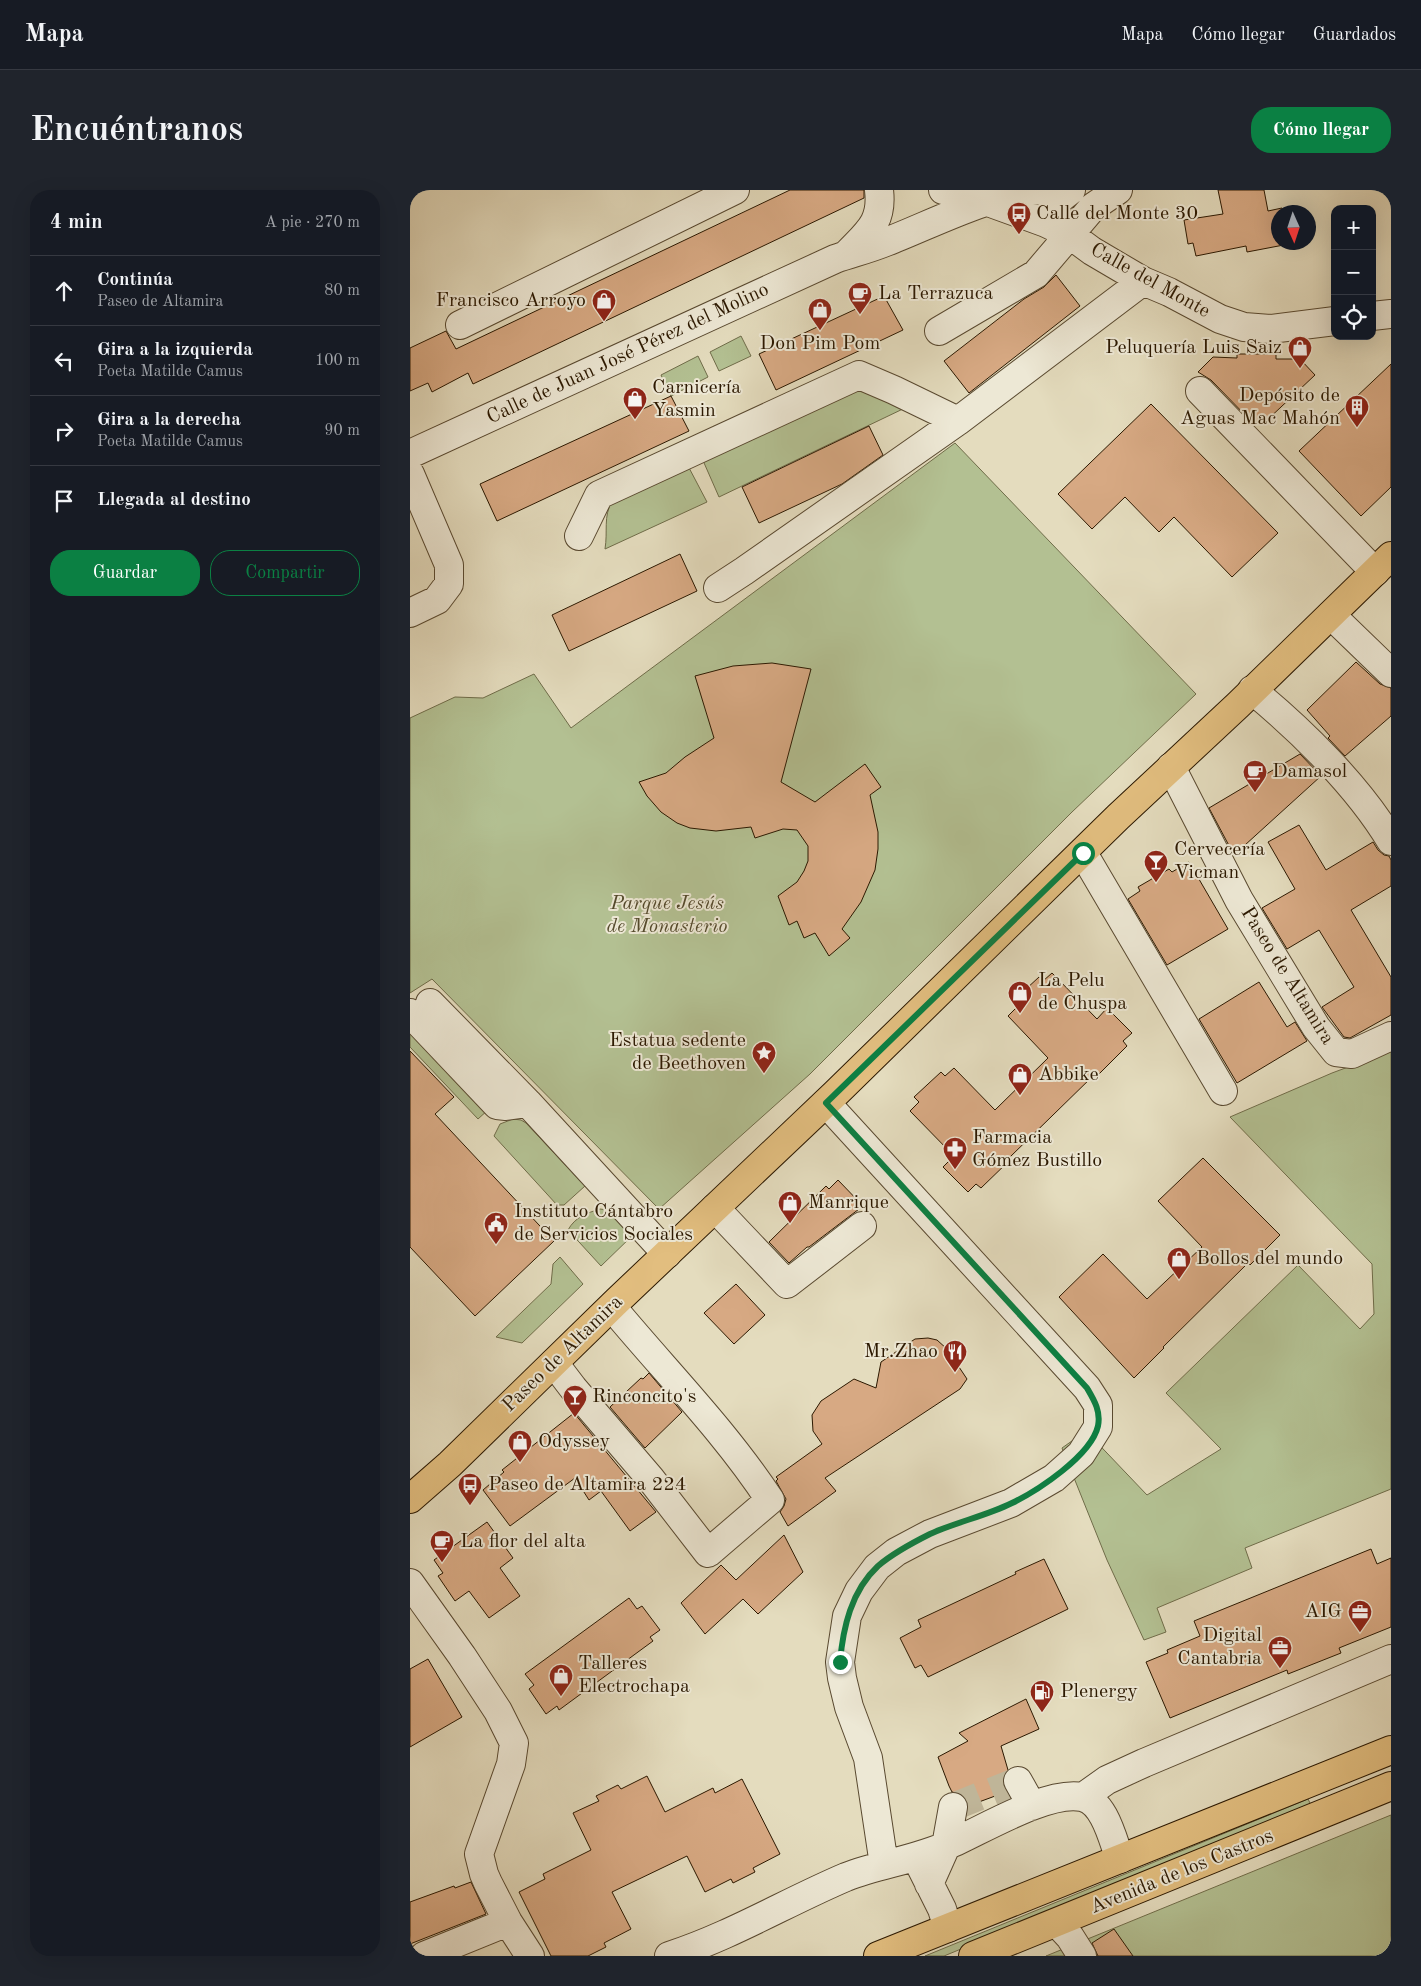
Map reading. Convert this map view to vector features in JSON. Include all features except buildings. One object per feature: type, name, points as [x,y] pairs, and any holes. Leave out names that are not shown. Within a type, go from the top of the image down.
[{"type":"main road","name":"Paseo de Altamira","points":[[410,1499],[450,1464],[826,1103],[1171,767],[1383,564]]},
{"type":"main road","name":"Avenida de los Castros","points":[[878,1956],[1391,1750]]},
{"type":"main road","name":"Avenida de los Castros","points":[[973,1956],[1391,1786]]},
{"type":"street","points":[[460,325],[735,190]]},
{"type":"street","name":"Calle de Juan José Pérez del Molino","points":[[847,254],[875,225],[880,202],[879,190]]},
{"type":"street","name":"Calle del Monte","points":[[943,190],[988,202],[1058,229],[1143,281],[1169,292],[1220,319],[1244,327],[1270,329],[1331,321]]},
{"type":"street","name":"Calle de Juan José Pérez del Molino","points":[[410,454],[847,254],[873,247],[988,202],[1028,191],[1043,190]]},
{"type":"street","points":[[939,332],[1036,274],[1058,229],[1057,201],[1071,190]]},
{"type":"street","points":[[1058,229],[1118,190]]},
{"type":"street","points":[[718,588],[958,421],[1143,281]]},
{"type":"street","points":[[1376,316],[1391,314]]},
{"type":"street","points":[[579,536],[600,495],[859,375],[958,421]]},
{"type":"street","name":"Paseo de Altamira","points":[[1200,391],[1383,564]]},
{"type":"street","points":[[410,474],[449,565],[449,584],[437,600],[410,613]]},
{"type":"street","points":[[1331,615],[1391,673]]},
{"type":"street","points":[[1252,690],[1276,709],[1338,772],[1382,825],[1391,841]]},
{"type":"street","name":"Paseo de Altamira","points":[[1171,767],[1239,900],[1316,1027],[1336,1052],[1352,1054],[1391,1036]]},
{"type":"street","points":[[1083,853],[1224,1091]]},
{"type":"street","points":[[420,1008],[497,1105],[528,1104],[667,1254]]},
{"type":"street","points":[[826,1103],[1087,1388],[1098,1405],[1098,1427],[1092,1437],[1080,1454],[1054,1478],[1012,1504],[930,1534],[896,1552],[877,1567],[859,1590],[847,1616],[840,1662],[842,1678],[850,1707],[868,1758],[884,1865]]},
{"type":"street","points":[[715,1208],[787,1284],[862,1226]]},
{"type":"street","points":[[554,1363],[650,1478],[708,1553],[770,1500],[711,1419],[612,1307]]},
{"type":"street","points":[[410,1583],[498,1711],[514,1744],[510,1764],[479,1854],[484,1874],[508,1922],[530,1956]]},
{"type":"street","points":[[669,1956],[692,1948],[863,1870],[946,1846],[1032,1806],[1063,1796],[1083,1797],[1107,1780],[1391,1659]]},
{"type":"street","points":[[1018,1781],[1032,1806]]},
{"type":"street","name":"Avenida de los Castros","points":[[1083,1797],[1094,1804],[1108,1823],[1120,1859]]},
{"type":"street","points":[[929,1884],[946,1846],[953,1808]]},
{"type":"street","points":[[916,1856],[942,1909],[948,1928]]},
{"type":"street","points":[[424,1956],[508,1922]]},
{"type":"street","points":[[1057,1923],[1070,1937],[1082,1956]]},
{"type":"green space","points":[[741,336],[751,356],[719,371],[710,352]]},
{"type":"green space","points":[[698,356],[708,377],[671,396],[661,375]]},
{"type":"green space","points":[[859,390],[907,407],[719,497],[701,456]]},
{"type":"green space","name":"Parque Jesús de Monasterio","points":[[955,443],[1196,694],[1072,812],[810,1074],[659,1209],[432,979],[410,993],[410,718],[455,697],[483,698],[534,674],[571,728]]},
{"type":"green space","points":[[687,464],[707,502],[605,549],[607,518],[612,501]]},
{"type":"green space","points":[[410,1030],[489,1109],[478,1119],[410,1047]]},
{"type":"green space","points":[[1391,1051],[1391,1489],[1245,1548],[1252,1568],[1157,1608],[1166,1632],[1144,1640],[1107,1560],[1062,1448],[1086,1431],[1147,1495],[1221,1449],[1166,1393],[1298,1265],[1360,1329],[1374,1314],[1372,1264],[1230,1117],[1332,1073]]},
{"type":"green space","points":[[513,1119],[526,1123],[585,1186],[564,1205],[557,1205],[494,1136],[500,1124]]},
{"type":"green space","points":[[600,1209],[607,1210],[633,1235],[601,1266],[568,1230],[578,1219]]},
{"type":"green space","points":[[560,1257],[583,1284],[522,1343],[496,1337],[551,1284],[553,1264]]},
{"type":"green space","points":[[1308,1799],[1311,1805],[944,1956],[925,1956]]},
{"type":"green space","points":[[1391,1815],[1391,1956],[1046,1956]]},
{"type":"tunnel","points":[[953,1807],[1018,1781]]},
{"type":"place","name":"Calle del Monte 30","points":[[1019,235]]},
{"type":"place","name":"La Terrazuca","points":[[860,315]]},
{"type":"place","name":"Francisco Arroyo","points":[[604,322]]},
{"type":"place","name":"Don Pim Pom","points":[[820,331]]},
{"type":"place","name":"Peluquería Luis Saiz","points":[[1300,369]]},
{"type":"place","name":"Carnicería Yasmin","points":[[635,420]]},
{"type":"place","name":"Depósito de Aguas Mac Mahón","points":[[1357,428]]},
{"type":"place","name":"Damasol","points":[[1255,793]]},
{"type":"place","name":"Cervecería Vicman","points":[[1156,883]]},
{"type":"place","name":"La Pelu de Chuspa","points":[[1020,1014]]},
{"type":"place","name":"Estatua sedente de Beethoven","points":[[764,1074]]},
{"type":"place","name":"Abbike","points":[[1020,1096]]},
{"type":"place","name":"Farmacia Gómez Bustillo","points":[[955,1170]]},
{"type":"place","name":"Manrique","points":[[790,1224]]},
{"type":"place","name":"Instituto Cántabro de Servicios Sociales","points":[[496,1245]]},
{"type":"place","name":"Bollos del mundo","points":[[1179,1280]]},
{"type":"place","name":"Mr.Zhao","points":[[955,1373]]},
{"type":"place","name":"Rinconcito's","points":[[575,1418]]},
{"type":"place","name":"Odyssey","points":[[520,1463]]},
{"type":"place","name":"Paseo de Altamira 224","points":[[470,1506]]},
{"type":"place","name":"La flor del alta","points":[[442,1563]]},
{"type":"place","name":"AIG","points":[[1360,1633]]},
{"type":"place","name":"Digital Cantabria","points":[[1280,1669]]},
{"type":"place","name":"Talleres Electrochapa","points":[[561,1697]]},
{"type":"place","name":"Plenergy","points":[[1042,1713]]},
{"type":"route","points":[[840,1662],[847,1616],[859,1590],[877,1567],[896,1552],[930,1534],[1012,1504],[1054,1478],[1080,1454],[1098,1427],[1098,1405],[1087,1388],[826,1103],[1083,853]]}]
